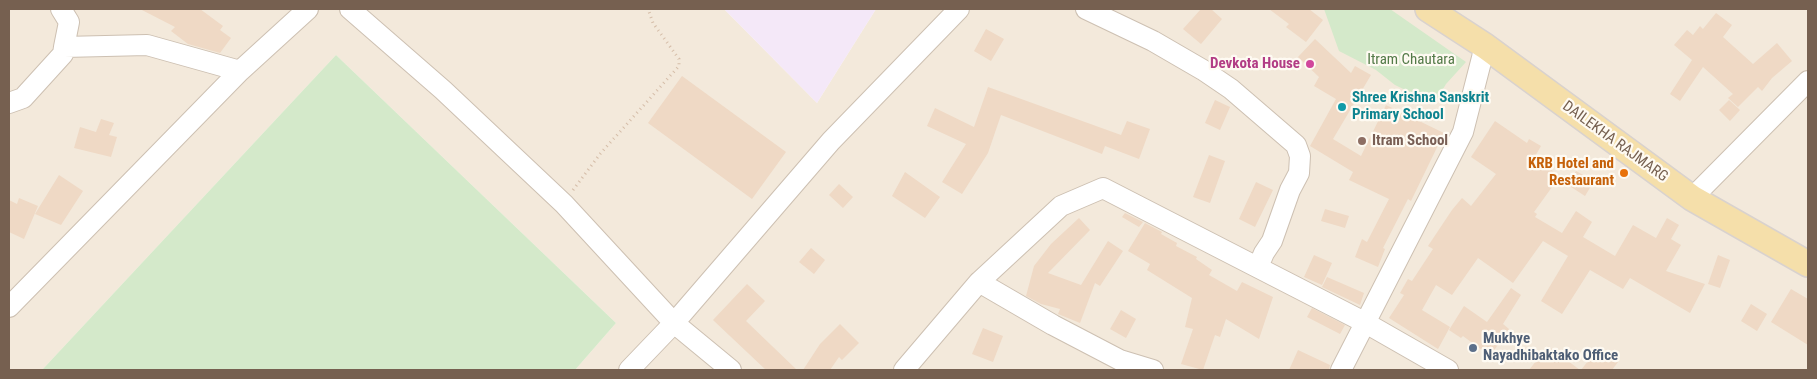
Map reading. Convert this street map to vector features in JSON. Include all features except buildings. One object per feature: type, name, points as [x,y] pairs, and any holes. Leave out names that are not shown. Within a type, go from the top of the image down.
[{"type":"main road","name":"DAILEKHA RAJMARG","points":[[1435,11],[1692,198],[1808,264]]},
{"type":"street","points":[[9,103],[23,98],[63,54],[69,22],[62,9]]},
{"type":"street","points":[[9,307],[240,71],[308,9]]},
{"type":"street","points":[[350,9],[443,90],[564,204],[674,323],[731,370]]},
{"type":"street","points":[[629,370],[674,323],[831,142],[959,9]]},
{"type":"street","points":[[1086,9],[1153,41],[1203,70],[1231,89],[1296,145],[1300,156],[1299,173],[1290,190],[1272,241],[1258,267]]},
{"type":"street","points":[[64,47],[147,46],[240,71]]},
{"type":"street","points":[[1341,370],[1463,132],[1485,46]]},
{"type":"street","points":[[1692,198],[1808,81]]},
{"type":"street","points":[[904,370],[979,282],[1061,206],[1103,188],[1364,322],[1448,370]]},
{"type":"street","points":[[979,282],[1053,325],[1120,360],[1153,370]]},
{"type":"path","points":[[564,204],[600,154],[678,66],[679,59],[653,23],[648,9]]},
{"type":"shaded area","points":[[9,9],[724,9],[817,103],[876,9],[1808,9],[1808,370],[575,370],[616,323],[336,55],[42,370],[9,370]]},
{"type":"shaded area","points":[[724,9],[876,9],[817,103]]},
{"type":"green space","name":"Itram Chautara","points":[[1324,9],[1390,9],[1466,62],[1446,84],[1436,101],[1422,98],[1395,85],[1376,70],[1339,51]]},
{"type":"green space","points":[[336,55],[616,323],[575,370],[42,370]]},
{"type":"place","name":"Devkota House","points":[[1310,64]]},
{"type":"place","name":"Shree Krishna Sanskrit Primary School","points":[[1342,107]]},
{"type":"place","name":"Itram School","points":[[1362,141]]},
{"type":"place","name":"KRB Hotel and Restaurant","points":[[1624,173]]},
{"type":"place","name":"Mukhye Nayadhibaktako Office","points":[[1473,348]]}]
